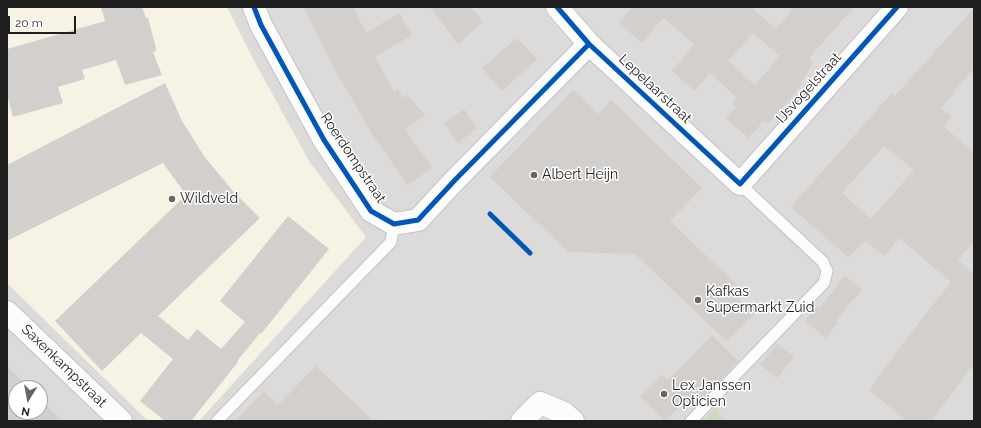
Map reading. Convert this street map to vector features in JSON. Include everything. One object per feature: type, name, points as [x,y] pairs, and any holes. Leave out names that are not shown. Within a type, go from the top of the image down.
[{"type":"street","name":"Roerdompstraat","points":[[254,7],[261,25],[324,140],[371,211],[394,224]]},
{"type":"street","name":"Lepelaarstraat","points":[[558,7],[589,44],[740,184]]},
{"type":"street","name":"IJsvogelstraat","points":[[740,184],[897,7]]},
{"type":"street","points":[[394,224],[418,220],[455,180],[589,44]]},
{"type":"street","name":"Saxenkampstraat","points":[[7,312],[121,421]]},
{"type":"street","points":[[522,421],[540,403],[564,412],[573,421]]},
{"type":"lane","points":[[691,421],[824,283],[827,271],[823,262],[740,184]]},
{"type":"lane","points":[[217,421],[391,242],[394,224]]},
{"type":"shaded area","points":[[7,7],[974,7],[974,421],[7,421]]},
{"type":"shaded area","name":"Wildveld","points":[[7,7],[227,7],[251,55],[309,161],[366,237],[199,421],[148,421],[7,283]]},
{"type":"shaded area","points":[[461,205],[588,326],[633,279],[688,331],[628,392],[569,337],[488,421],[385,421],[318,356]]},
{"type":"green space","points":[[715,408],[726,421],[704,421]]},
{"type":"building","points":[[101,7],[142,7],[146,18],[148,18],[156,48],[156,51],[153,52],[162,75],[125,85],[116,60],[82,70],[85,79],[58,87],[63,103],[13,117],[7,95],[7,49],[105,21]]},
{"type":"building","points":[[303,7],[353,7],[366,33],[399,13],[412,35],[375,57],[394,92],[398,89],[403,98],[407,95],[425,115],[405,129],[432,168],[408,185],[372,134],[333,66]]},
{"type":"building","points":[[430,7],[471,7],[483,22],[458,44]]},
{"type":"building","points":[[633,7],[751,7],[776,29],[795,7],[854,7],[809,58],[813,62],[796,92],[768,124],[764,121],[748,138],[726,118],[736,107],[732,103],[737,98],[710,73],[695,91],[672,71],[694,45],[691,41],[663,18],[642,43],[619,23]],"holes":[[[753,33],[780,56],[755,85],[728,61]]]},
{"type":"building","points":[[974,8],[974,68],[953,92],[955,93],[941,108],[952,117],[943,126],[974,153],[974,241],[958,260],[974,274],[974,364],[931,421],[907,421],[869,390],[900,347],[951,282],[899,238],[884,256],[866,241],[848,257],[791,207],[892,93],[895,96]],"holes":[[[884,146],[914,170],[871,219],[842,193]]]},
{"type":"building","points":[[517,38],[537,59],[502,91],[482,68]]},
{"type":"building","points":[[165,83],[182,121],[204,156],[232,190],[260,218],[158,316],[188,340],[197,329],[221,349],[245,322],[220,301],[288,216],[329,249],[261,334],[260,333],[237,361],[238,362],[191,421],[165,421],[140,401],[173,359],[141,333],[102,371],[55,321],[186,195],[163,163],[7,241],[7,165]]},
{"type":"building","points":[[573,90],[598,114],[611,100],[702,188],[670,221],[744,292],[738,298],[755,313],[728,341],[635,254],[568,252],[490,177]]},
{"type":"building","points":[[464,109],[477,128],[458,143],[444,123]]},
{"type":"building","points":[[845,276],[862,289],[836,321],[838,323],[826,338],[805,321],[817,306],[819,308]]},
{"type":"building","points":[[712,335],[738,361],[695,407],[687,399],[665,421],[640,397],[662,375],[668,380]]},
{"type":"building","points":[[777,344],[794,357],[777,378],[760,365]]},
{"type":"building","points":[[7,366],[21,380],[8,380],[8,420],[48,420],[48,407],[62,421],[7,421]]},
{"type":"building","points":[[316,366],[373,421],[235,421],[264,391],[278,405]]},
{"type":"cycle path","points":[[254,7],[261,25],[324,140],[371,211],[394,224],[418,220],[455,180],[589,44]]},
{"type":"cycle path","points":[[557,7],[589,44],[740,184],[897,7]]},
{"type":"cycle path","points":[[490,214],[530,253]]},
{"type":"place","name":"Albert Heijn","points":[[534,175]]},
{"type":"place","name":"Wildveld","points":[[172,199]]},
{"type":"place","name":"Kafkas Supermarkt Zuid","points":[[698,300]]},
{"type":"place","name":"Lex Janssen Opticien","points":[[664,394]]}]
